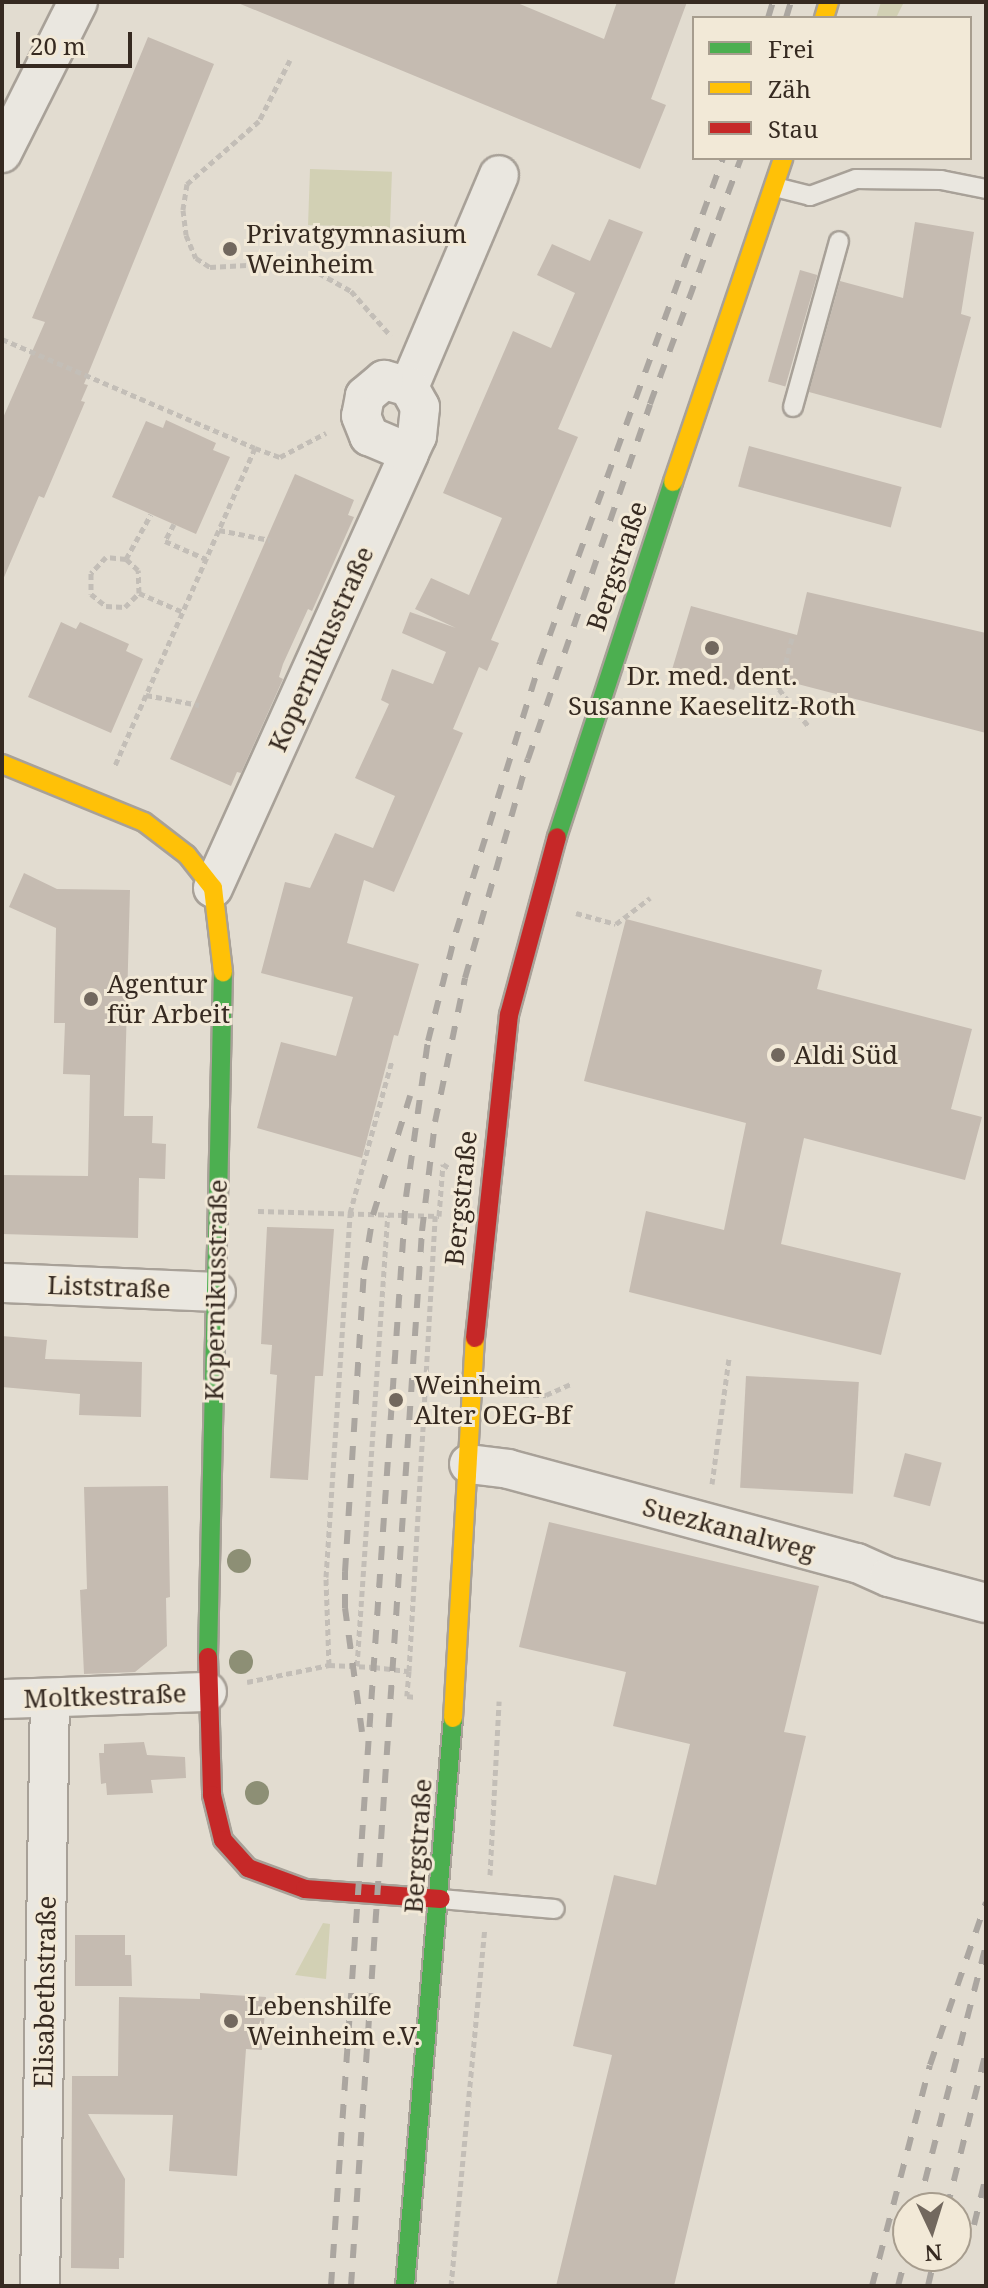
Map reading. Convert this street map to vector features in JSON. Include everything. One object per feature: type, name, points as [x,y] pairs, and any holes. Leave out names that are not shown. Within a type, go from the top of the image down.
[{"type":"main road","name":"Bergstraße","points":[[405,2286],[441,1899],[478,1283],[509,1015],[525,947],[578,764],[782,160]]},
{"type":"main road","points":[[2,764],[144,822],[171,840],[213,888]]},
{"type":"main road","name":"Kopernikusstraße","points":[[213,888],[223,959],[207,1692],[212,1795],[223,1840],[248,1868],[305,1889],[441,1899]]},
{"type":"street","points":[[2,153],[78,2]]},
{"type":"street","points":[[409,453],[369,436],[361,416],[365,396],[384,380],[413,377],[499,175]]},
{"type":"street","name":"Kopernikusstraße","points":[[213,888],[417,436],[420,407],[413,377]]},
{"type":"street","name":"Liststraße","points":[[2,1283],[216,1292]]},
{"type":"street","name":"Suezkanalweg","points":[[469,1464],[508,1469],[857,1563],[889,1577],[986,1603]]},
{"type":"street","name":"Moltkestraße","points":[[2,1699],[207,1692]]},
{"type":"street","name":"Elisabethstraße","points":[[40,2286],[50,1698]]},
{"type":"lane","points":[[775,187],[810,196],[856,179],[884,179],[941,180],[986,189]]},
{"type":"lane","points":[[793,407],[839,241]]},
{"type":"lane","points":[[441,1899],[555,1909]]},
{"type":"path","points":[[290,60],[259,121],[187,184],[183,210],[186,235],[196,258],[210,267],[263,264],[310,268],[351,291],[413,377]]},
{"type":"path","points":[[2,339],[280,457],[361,416]]},
{"type":"path","points":[[98,805],[255,448]]},
{"type":"path","points":[[126,559],[151,514]]},
{"type":"path","points":[[174,524],[165,541],[206,559]]},
{"type":"path","points":[[219,530],[270,540]]},
{"type":"path","points":[[106,557],[126,559],[138,570],[139,593],[125,607],[106,606],[91,594],[91,573],[106,557]]},
{"type":"path","points":[[139,593],[183,612]]},
{"type":"path","points":[[792,638],[779,689],[809,727]]},
{"type":"path","points":[[146,695],[199,705]]},
{"type":"path","points":[[574,898],[571,912],[616,924],[650,898]]},
{"type":"path","points":[[329,1665],[326,1577],[350,1213],[392,1061]]},
{"type":"path","points":[[217,1210],[439,1216],[443,1164],[487,1191]]},
{"type":"path","points":[[357,1666],[388,1215]]},
{"type":"path","points":[[416,1712],[417,1698],[407,1696],[435,1216]]},
{"type":"path","points":[[715,1461],[729,1359]]},
{"type":"path","points":[[511,1404],[513,1379]]},
{"type":"path","points":[[512,1394],[546,1395],[571,1384]]},
{"type":"path","points":[[293,1670],[329,1665],[409,1671]]},
{"type":"path","points":[[451,2286],[488,1903],[499,1698]]},
{"type":"shaded area","points":[[881,2],[904,2],[897,16],[877,16]]},
{"type":"shaded area","points":[[310,169],[392,172],[390,228],[308,225]]},
{"type":"shaded area","points":[[323,1923],[330,1924],[326,1979],[295,1975]]},
{"type":"building","points":[[515,2],[604,39],[617,2],[687,2],[651,99],[666,105],[640,169],[238,3]]},
{"type":"building","points":[[148,37],[214,64],[84,384],[88,385],[81,401],[85,402],[44,498],[39,496],[2,582],[2,420],[45,322],[32,318]]},
{"type":"building","points":[[609,219],[643,232],[558,429],[578,437],[491,640],[499,643],[487,671],[479,667],[453,729],[463,733],[394,892],[364,880],[347,943],[419,964],[398,1036],[394,1035],[362,1158],[257,1128],[281,1042],[336,1056],[353,997],[261,973],[285,882],[310,888],[335,833],[373,848],[395,796],[355,778],[389,704],[381,700],[392,669],[433,684],[446,652],[402,633],[410,612],[456,628],[415,609],[431,578],[469,595],[502,518],[443,493],[513,331],[551,348],[575,293],[537,275],[552,244],[590,261]]},
{"type":"building","points":[[915,222],[974,232],[961,314],[971,317],[941,428],[809,392],[840,281],[903,298]]},
{"type":"building","points":[[800,270],[817,275],[785,386],[768,382]]},
{"type":"building","points":[[166,420],[216,443],[213,450],[230,457],[196,534],[112,497],[146,421],[163,428]]},
{"type":"building","points":[[749,446],[902,487],[891,527],[738,487]]},
{"type":"building","points":[[295,474],[354,500],[348,515],[354,517],[312,611],[308,609],[283,664],[279,677],[283,679],[241,773],[237,772],[231,786],[170,759]]},
{"type":"building","points":[[807,592],[986,633],[986,733],[740,669],[734,690],[671,673],[691,606],[797,635]]},
{"type":"building","points":[[61,622],[76,629],[80,622],[129,644],[126,651],[143,659],[111,733],[28,697]]},
{"type":"building","points":[[24,873],[57,889],[130,890],[124,1116],[153,1116],[152,1143],[166,1144],[165,1179],[139,1178],[138,1238],[2,1234],[2,1175],[88,1176],[90,1075],[63,1074],[65,1023],[54,1023],[56,928],[9,907]]},
{"type":"building","name":"Aldi Süd","points":[[626,919],[822,970],[817,989],[972,1029],[951,1109],[982,1117],[965,1180],[804,1138],[781,1244],[901,1273],[881,1355],[629,1292],[646,1211],[724,1230],[746,1123],[584,1081]]},
{"type":"building","points":[[267,1227],[334,1229],[323,1376],[315,1376],[308,1480],[270,1478],[277,1375],[270,1374],[272,1345],[261,1344]]},
{"type":"building","points":[[2,1336],[47,1340],[45,1359],[142,1362],[141,1417],[79,1415],[80,1394],[2,1387]]},
{"type":"building","points":[[746,1376],[859,1382],[853,1494],[740,1488]]},
{"type":"building","points":[[905,1453],[942,1463],[930,1506],[893,1496]]},
{"type":"building","points":[[168,1486],[170,1597],[166,1598],[167,1646],[135,1672],[84,1674],[80,1590],[87,1589],[84,1487]]},
{"type":"building","points":[[549,1522],[819,1586],[784,1732],[806,1736],[674,2286],[556,2286],[612,2055],[573,2046],[614,1875],[656,1885],[690,1744],[613,1726],[626,1672],[519,1647]]},
{"type":"building","points":[[144,1742],[147,1755],[185,1757],[186,1778],[151,1780],[153,1793],[107,1795],[106,1783],[101,1784],[99,1753],[104,1753],[104,1744]]},
{"type":"building","points":[[75,1935],[125,1935],[125,1955],[131,1955],[132,1986],[75,1986]]},
{"type":"building","points":[[200,1993],[266,1997],[262,2050],[246,2049],[237,2176],[169,2171],[173,2115],[88,2114],[125,2179],[124,2258],[119,2258],[119,2269],[71,2268],[72,2076],[118,2076],[119,1997],[200,1999]]},
{"type":"railway","points":[[769,16],[773,2]]},
{"type":"railway","points":[[787,16],[791,2]]},
{"type":"railway","points":[[331,2286],[406,1197],[428,1041],[456,932],[540,662],[722,160]]},
{"type":"railway","points":[[351,2286],[422,1231],[435,1122],[465,978],[528,759],[650,404],[740,160]]},
{"type":"railway","points":[[362,1732],[345,1608],[345,1572],[364,1270],[373,1215],[410,1096]]},
{"type":"railway","points":[[872,2286],[930,2065],[986,1902]]},
{"type":"railway","points":[[922,2192],[986,1945]]},
{"type":"railway","points":[[951,2192],[986,2051]]},
{"type":"railway","points":[[974,2225],[986,2176]]},
{"type":"railway","points":[[898,2286],[902,2272]]},
{"type":"railway","points":[[928,2286],[931,2272]]},
{"type":"traffic: fast","points":[[557,837],[673,482]]},
{"type":"traffic: fast","points":[[208,1657],[223,972]]},
{"type":"traffic: fast","points":[[405,2286],[453,1718]]},
{"type":"traffic: slow","points":[[825,16],[829,2]]},
{"type":"traffic: slow","points":[[673,482],[782,160]]},
{"type":"traffic: slow","points":[[2,764],[144,822],[187,855],[213,888],[223,972]]},
{"type":"traffic: slow","points":[[453,1718],[475,1338]]},
{"type":"traffic: jam","points":[[475,1338],[509,1015],[557,837]]},
{"type":"traffic: jam","points":[[208,1657],[212,1795],[223,1840],[248,1868],[305,1889],[441,1899]]},
{"type":"place","name":"Privatgymnasium Weinheim","points":[[230,249]]},
{"type":"place","name":"Dr. med. dent. Susanne Kaeselitz-Roth","points":[[712,648]]},
{"type":"place","name":"Agentur für Arbeit","points":[[91,999]]},
{"type":"place","name":"Aldi Süd","points":[[778,1055]]},
{"type":"place","name":"Weinheim Alter OEG-Bf","points":[[396,1400]]},
{"type":"place","name":"Lebenshilfe Weinheim e.V.","points":[[231,2021]]}]
